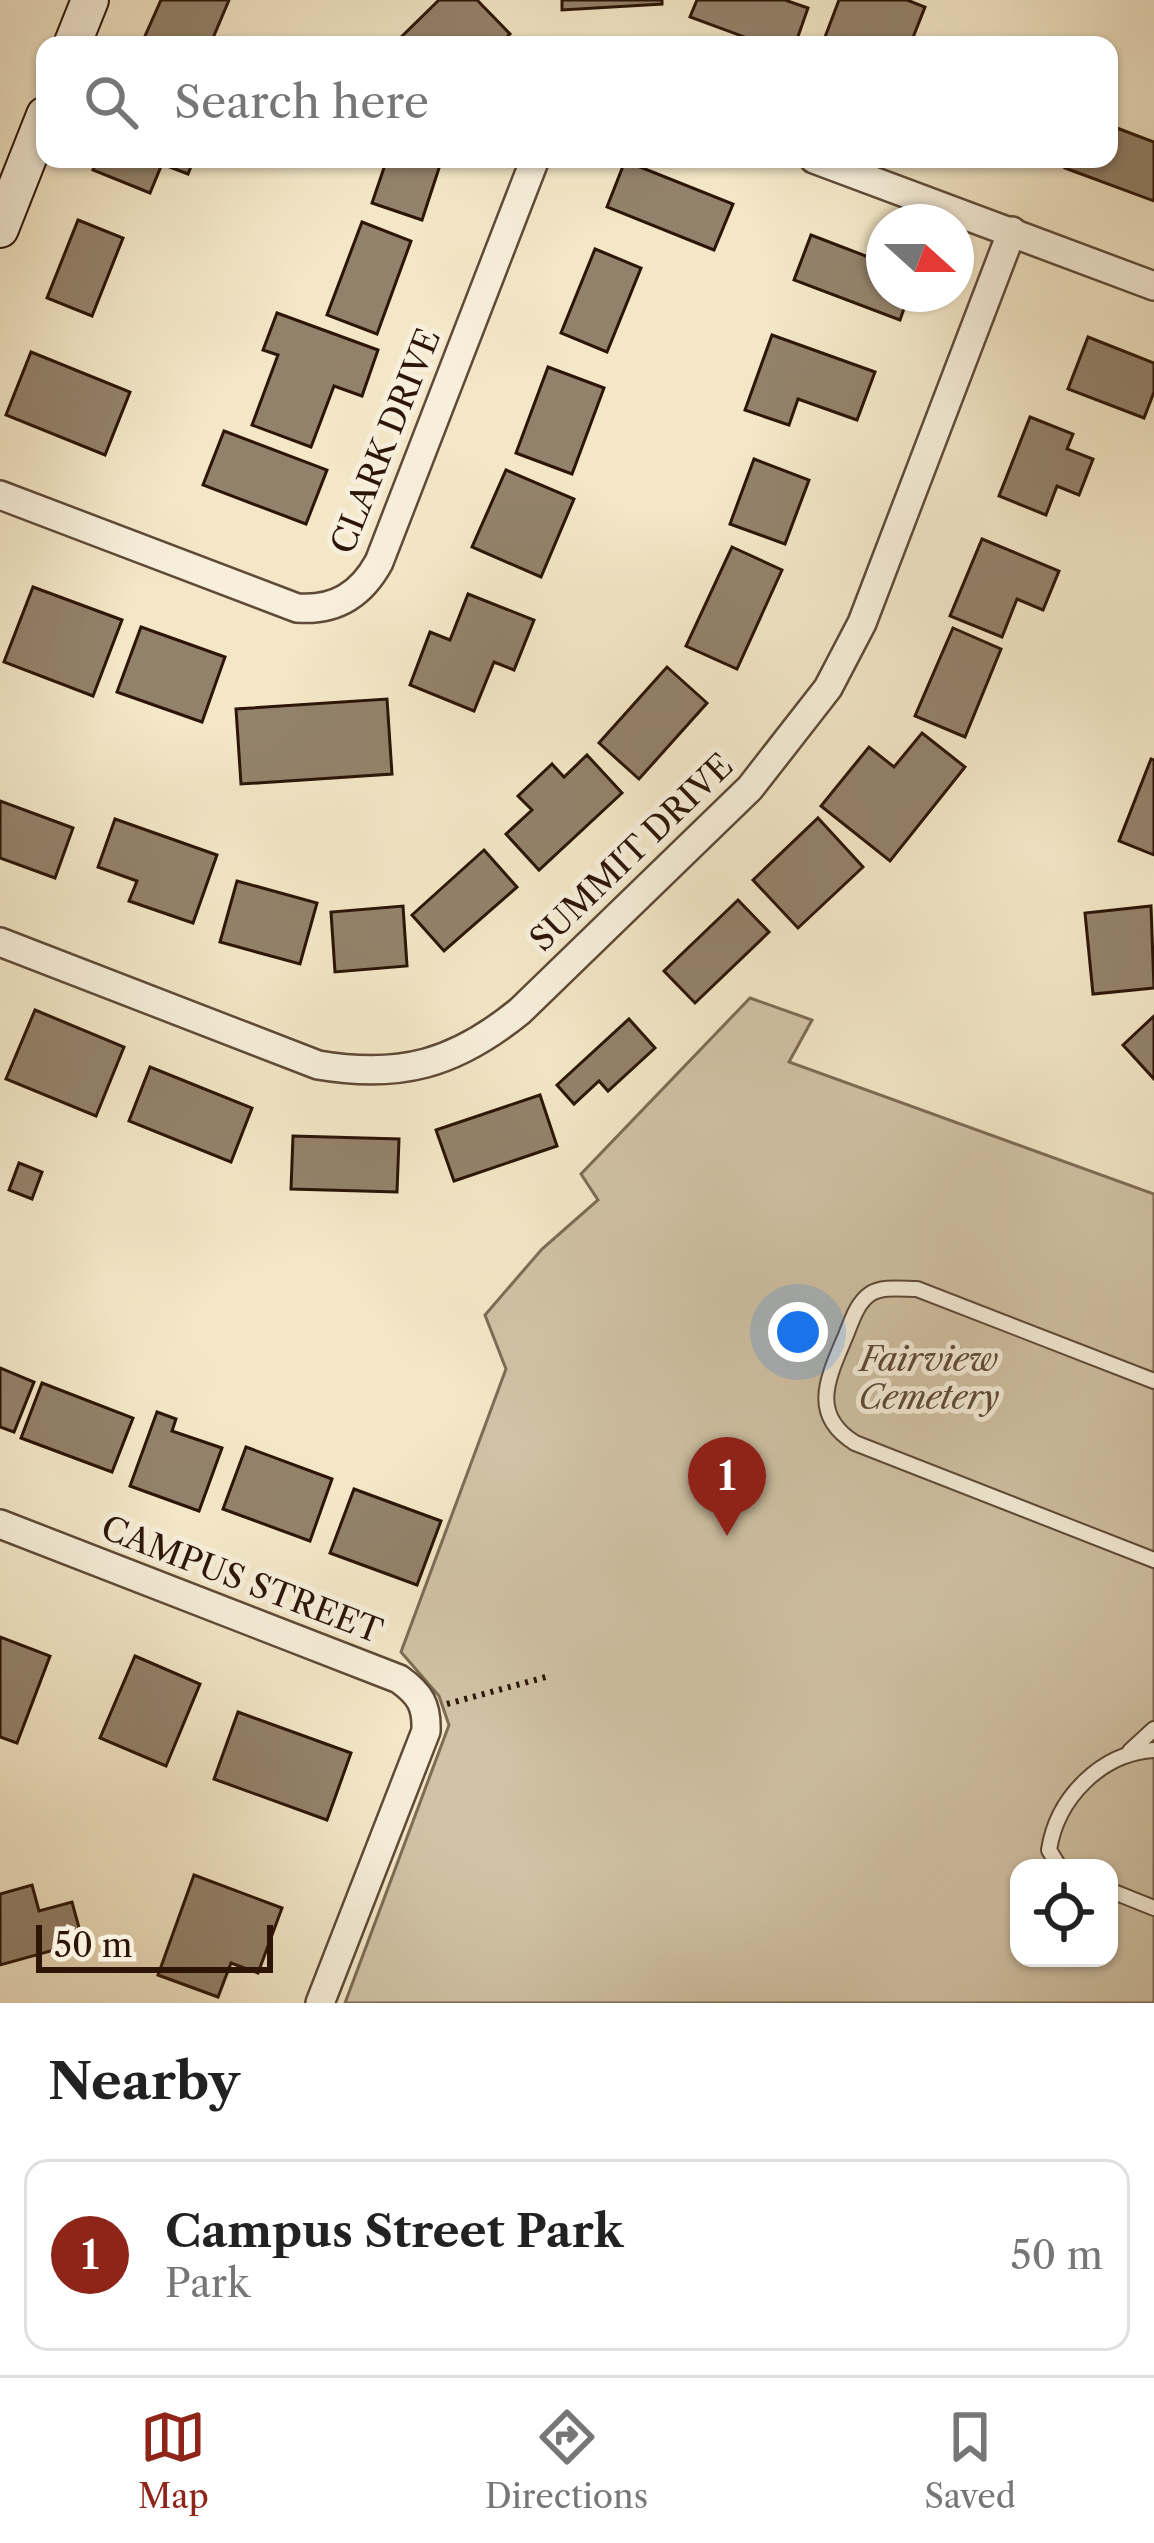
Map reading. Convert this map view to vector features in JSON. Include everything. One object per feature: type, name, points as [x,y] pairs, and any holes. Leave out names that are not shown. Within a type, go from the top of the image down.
[{"type":"main road","points":[[76,36],[90,0]]},
{"type":"main road","points":[[0,229],[36,138]]},
{"type":"street","name":"CLARK DRIVE","points":[[0,495],[297,608],[330,607],[352,596],[379,562],[532,168]]},
{"type":"street","points":[[839,168],[1154,286]]},
{"type":"street","name":"SUMMIT DRIVE","points":[[0,942],[318,1065],[392,1071],[434,1062],[479,1043],[520,1011],[750,788],[828,688],[862,623],[1012,231]]},
{"type":"street","name":"CAMPUS STREET","points":[[0,1524],[399,1678],[417,1692],[426,1720]]},
{"type":"street","points":[[320,2003],[426,1720]]},
{"type":"lane","points":[[1154,1381],[916,1289],[894,1288],[872,1292],[858,1307],[828,1378],[826,1399],[829,1419],[855,1443],[1154,1560]]},
{"type":"lane","points":[[1054,1859],[1049,1850],[1059,1811],[1080,1785],[1154,1729]]},
{"type":"lane","points":[[1130,1751],[1154,1750]]},
{"type":"lane","points":[[1118,1894],[1154,1908]]},
{"type":"path","points":[[426,1720],[546,1677]]},
{"type":"green space","name":"Fairview Cemetery","points":[[750,998],[812,1020],[789,1062],[1154,1194],[1154,2003],[345,2003],[449,1725],[439,1696],[401,1652],[506,1369],[485,1315],[542,1249],[598,1200],[581,1174]]},
{"type":"building","points":[[161,0],[229,0],[214,36],[145,36]]},
{"type":"building","points":[[439,0],[477,0],[510,34],[508,36],[402,36]]},
{"type":"building","points":[[562,0],[662,0],[662,4],[562,10]]},
{"type":"building","points":[[697,0],[785,0],[808,8],[798,36],[742,36],[690,17]]},
{"type":"building","points":[[839,0],[907,0],[925,7],[914,36],[825,36]]},
{"type":"building","points":[[1118,128],[1154,142],[1154,201],[1065,168],[1118,168]]},
{"type":"building","points":[[94,168],[160,168],[150,193]]},
{"type":"building","points":[[384,168],[439,168],[422,220],[372,203]]},
{"type":"building","points":[[622,168],[643,168],[733,204],[714,250],[607,207]]},
{"type":"building","points":[[78,220],[123,238],[92,316],[47,298]]},
{"type":"building","points":[[362,222],[411,241],[377,334],[327,315]]},
{"type":"building","points":[[811,235],[866,256],[866,307],[794,280]]},
{"type":"building","points":[[595,249],[641,268],[607,352],[561,333]]},
{"type":"building","points":[[879,312],[903,312],[900,320]]},
{"type":"building","points":[[277,313],[378,350],[362,396],[334,386],[311,447],[252,425],[278,355],[263,350]]},
{"type":"building","points":[[772,335],[875,372],[857,420],[798,399],[789,425],[745,410]]},
{"type":"building","points":[[1088,337],[1154,363],[1154,392],[1144,418],[1068,389]]},
{"type":"building","points":[[31,352],[130,392],[105,455],[6,415]]},
{"type":"building","points":[[548,367],[604,388],[572,474],[516,453]]},
{"type":"building","points":[[1030,417],[1073,434],[1067,449],[1093,459],[1079,495],[1057,486],[1046,515],[999,496]]},
{"type":"building","points":[[224,431],[327,470],[306,524],[203,485]]},
{"type":"building","points":[[754,459],[809,480],[785,544],[730,524]]},
{"type":"building","points":[[506,470],[574,499],[541,577],[472,547]]},
{"type":"building","points":[[982,539],[1059,571],[1043,610],[1017,599],[1002,637],[950,616]]},
{"type":"building","points":[[732,547],[782,570],[737,669],[686,646]]},
{"type":"building","points":[[33,587],[122,620],[93,696],[4,662]]},
{"type":"building","points":[[468,594],[534,620],[514,670],[494,662],[474,711],[410,685],[430,632],[450,640]]},
{"type":"building","points":[[141,627],[225,657],[202,722],[117,692]]},
{"type":"building","points":[[953,628],[1001,649],[965,737],[915,716]]},
{"type":"building","points":[[667,667],[707,703],[639,779],[599,743]]},
{"type":"building","points":[[387,699],[392,774],[241,784],[236,709]]},
{"type":"building","points":[[922,733],[965,767],[890,861],[821,806],[869,747],[894,767]]},
{"type":"building","points":[[587,755],[622,793],[539,870],[506,834],[532,810],[518,796],[552,764],[564,777]]},
{"type":"building","points":[[1154,760],[1154,855],[1119,841]]},
{"type":"building","points":[[0,801],[73,828],[55,878],[0,858]]},
{"type":"building","points":[[818,818],[863,867],[798,928],[753,880]]},
{"type":"building","points":[[115,819],[217,855],[193,923],[129,901],[137,881],[98,867]]},
{"type":"building","points":[[484,850],[517,887],[444,951],[412,915]]},
{"type":"building","points":[[237,881],[317,903],[300,964],[220,942]]},
{"type":"building","points":[[738,900],[769,932],[695,1003],[664,971]]},
{"type":"building","points":[[403,906],[407,966],[335,972],[331,912]]},
{"type":"building","points":[[1151,906],[1154,988],[1093,994],[1085,913]]},
{"type":"building","points":[[35,1010],[124,1047],[96,1116],[6,1079]]},
{"type":"building","points":[[1154,1016],[1154,1079],[1123,1045]]},
{"type":"building","points":[[629,1019],[655,1048],[608,1091],[599,1081],[574,1104],[557,1085]]},
{"type":"building","points":[[150,1067],[252,1108],[231,1162],[129,1121]]},
{"type":"building","points":[[540,1095],[557,1146],[454,1181],[436,1130]]},
{"type":"building","points":[[293,1136],[399,1139],[397,1192],[291,1189]]},
{"type":"building","points":[[19,1163],[42,1172],[32,1199],[9,1190]]},
{"type":"building","points":[[0,1368],[34,1382],[14,1432],[0,1427]]},
{"type":"building","points":[[42,1383],[133,1418],[112,1472],[21,1438]]},
{"type":"building","points":[[157,1412],[176,1419],[172,1431],[222,1448],[199,1511],[130,1486]]},
{"type":"building","points":[[246,1447],[332,1479],[310,1541],[223,1509]]},
{"type":"building","points":[[354,1489],[441,1521],[417,1585],[330,1553]]},
{"type":"building","points":[[0,1637],[50,1656],[17,1743],[0,1737]]},
{"type":"building","points":[[135,1656],[200,1684],[166,1766],[100,1738]]},
{"type":"building","points":[[238,1712],[351,1753],[327,1820],[214,1779]]},
{"type":"building","points":[[194,1875],[282,1908],[258,1973],[231,1963],[218,1997],[158,1975]]},
{"type":"building","points":[[32,1885],[39,1911],[72,1902],[83,1942],[0,1965],[0,1894]]},
{"type":"place","name":"Campus Street Park","points":[[727,1536]]}]
